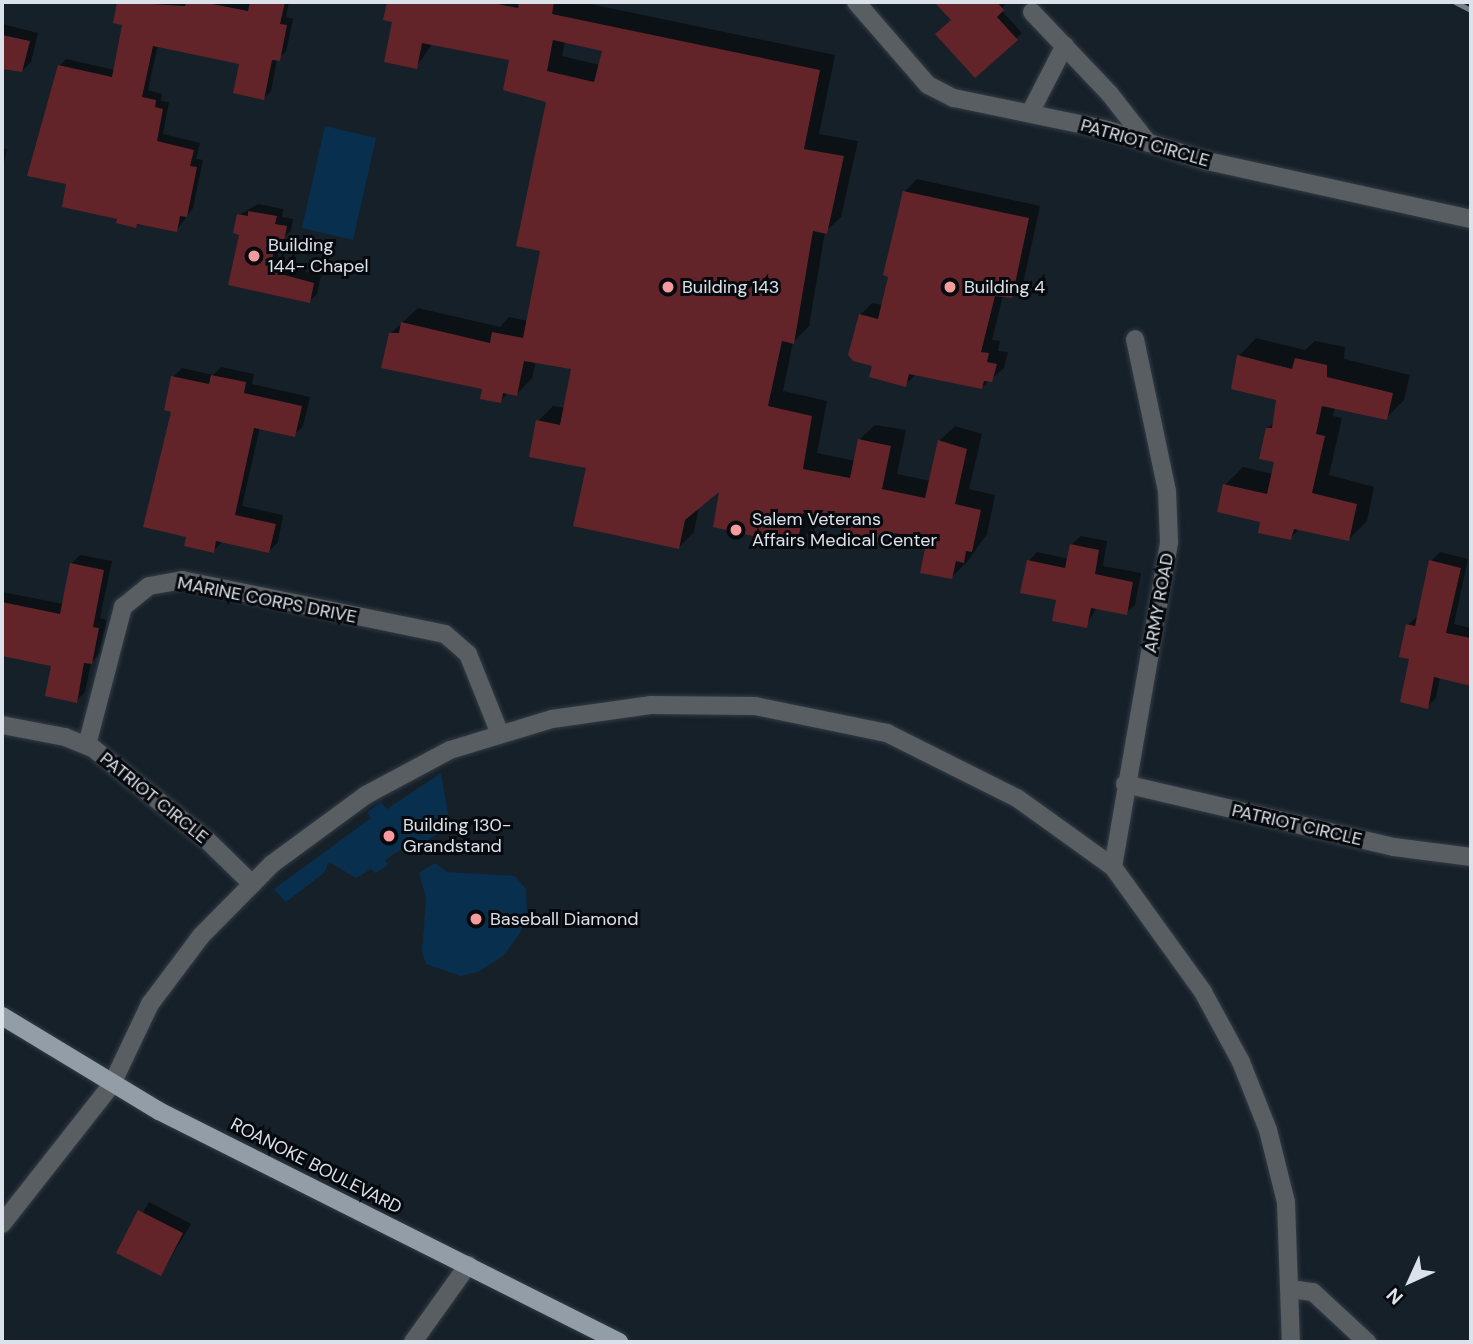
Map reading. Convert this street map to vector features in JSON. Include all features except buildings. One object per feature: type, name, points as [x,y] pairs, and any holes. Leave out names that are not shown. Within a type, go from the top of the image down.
[{"type":"main road","name":"ROANOKE BOULEVARD","points":[[2,1016],[112,1084],[619,1342]]},
{"type":"street","name":"PATRIOT CIRCLE","points":[[856,2],[928,85],[942,94],[1148,142],[1273,177],[1471,219]]},
{"type":"street","points":[[1032,12],[1065,45],[1148,142]]},
{"type":"street","points":[[1030,113],[1065,45]]},
{"type":"street","name":"ARMY ROAD","points":[[1113,867],[1125,784],[1170,542],[1167,491],[1135,339]]},
{"type":"street","name":"MARINE CORPS DRIVE","points":[[87,745],[123,607],[149,586],[182,580],[445,634],[468,654],[500,734]]},
{"type":"street","points":[[2,1224],[112,1084],[150,1004],[201,936],[252,884],[366,795],[450,750],[552,719],[701,703],[755,705],[887,733],[1017,798],[1113,867],[1203,992],[1241,1062],[1268,1130],[1286,1202],[1291,1342]]},
{"type":"street","name":"PATRIOT CIRCLE","points":[[2,725],[87,745],[208,841],[252,884]]},
{"type":"street","name":"PATRIOT CIRCLE","points":[[1125,784],[1394,847],[1471,857]]},
{"type":"street","points":[[412,1342],[468,1265]]},
{"type":"street","points":[[1291,1289],[1313,1292],[1367,1342]]},
{"type":"shaded area","points":[[325,126],[376,138],[353,240],[302,228]]},
{"type":"shaded area","name":"Building 130- Grandstand","points":[[441,773],[449,819],[436,827],[439,833],[419,845],[415,840],[385,860],[388,865],[375,873],[371,869],[356,878],[329,862],[324,873],[286,902],[274,889],[371,818],[367,812],[381,802],[387,809]]},
{"type":"shaded area","name":"Baseball Diamond","points":[[435,863],[447,872],[515,876],[526,889],[527,916],[520,933],[503,956],[478,972],[461,976],[426,964],[422,952],[426,898],[419,873]]},
{"type":"railway","points":[[1455,2],[1471,10]]},
{"type":"place","name":"Building 144- Chapel","points":[[254,256]]},
{"type":"place","name":"Building 143","points":[[668,287]]},
{"type":"place","name":"Building 4","points":[[950,287]]},
{"type":"place","name":"Salem Veterans Affairs Medical Center","points":[[736,530]]},
{"type":"place","name":"Building 130- Grandstand","points":[[389,836]]},
{"type":"place","name":"Baseball Diamond","points":[[476,919]]}]
